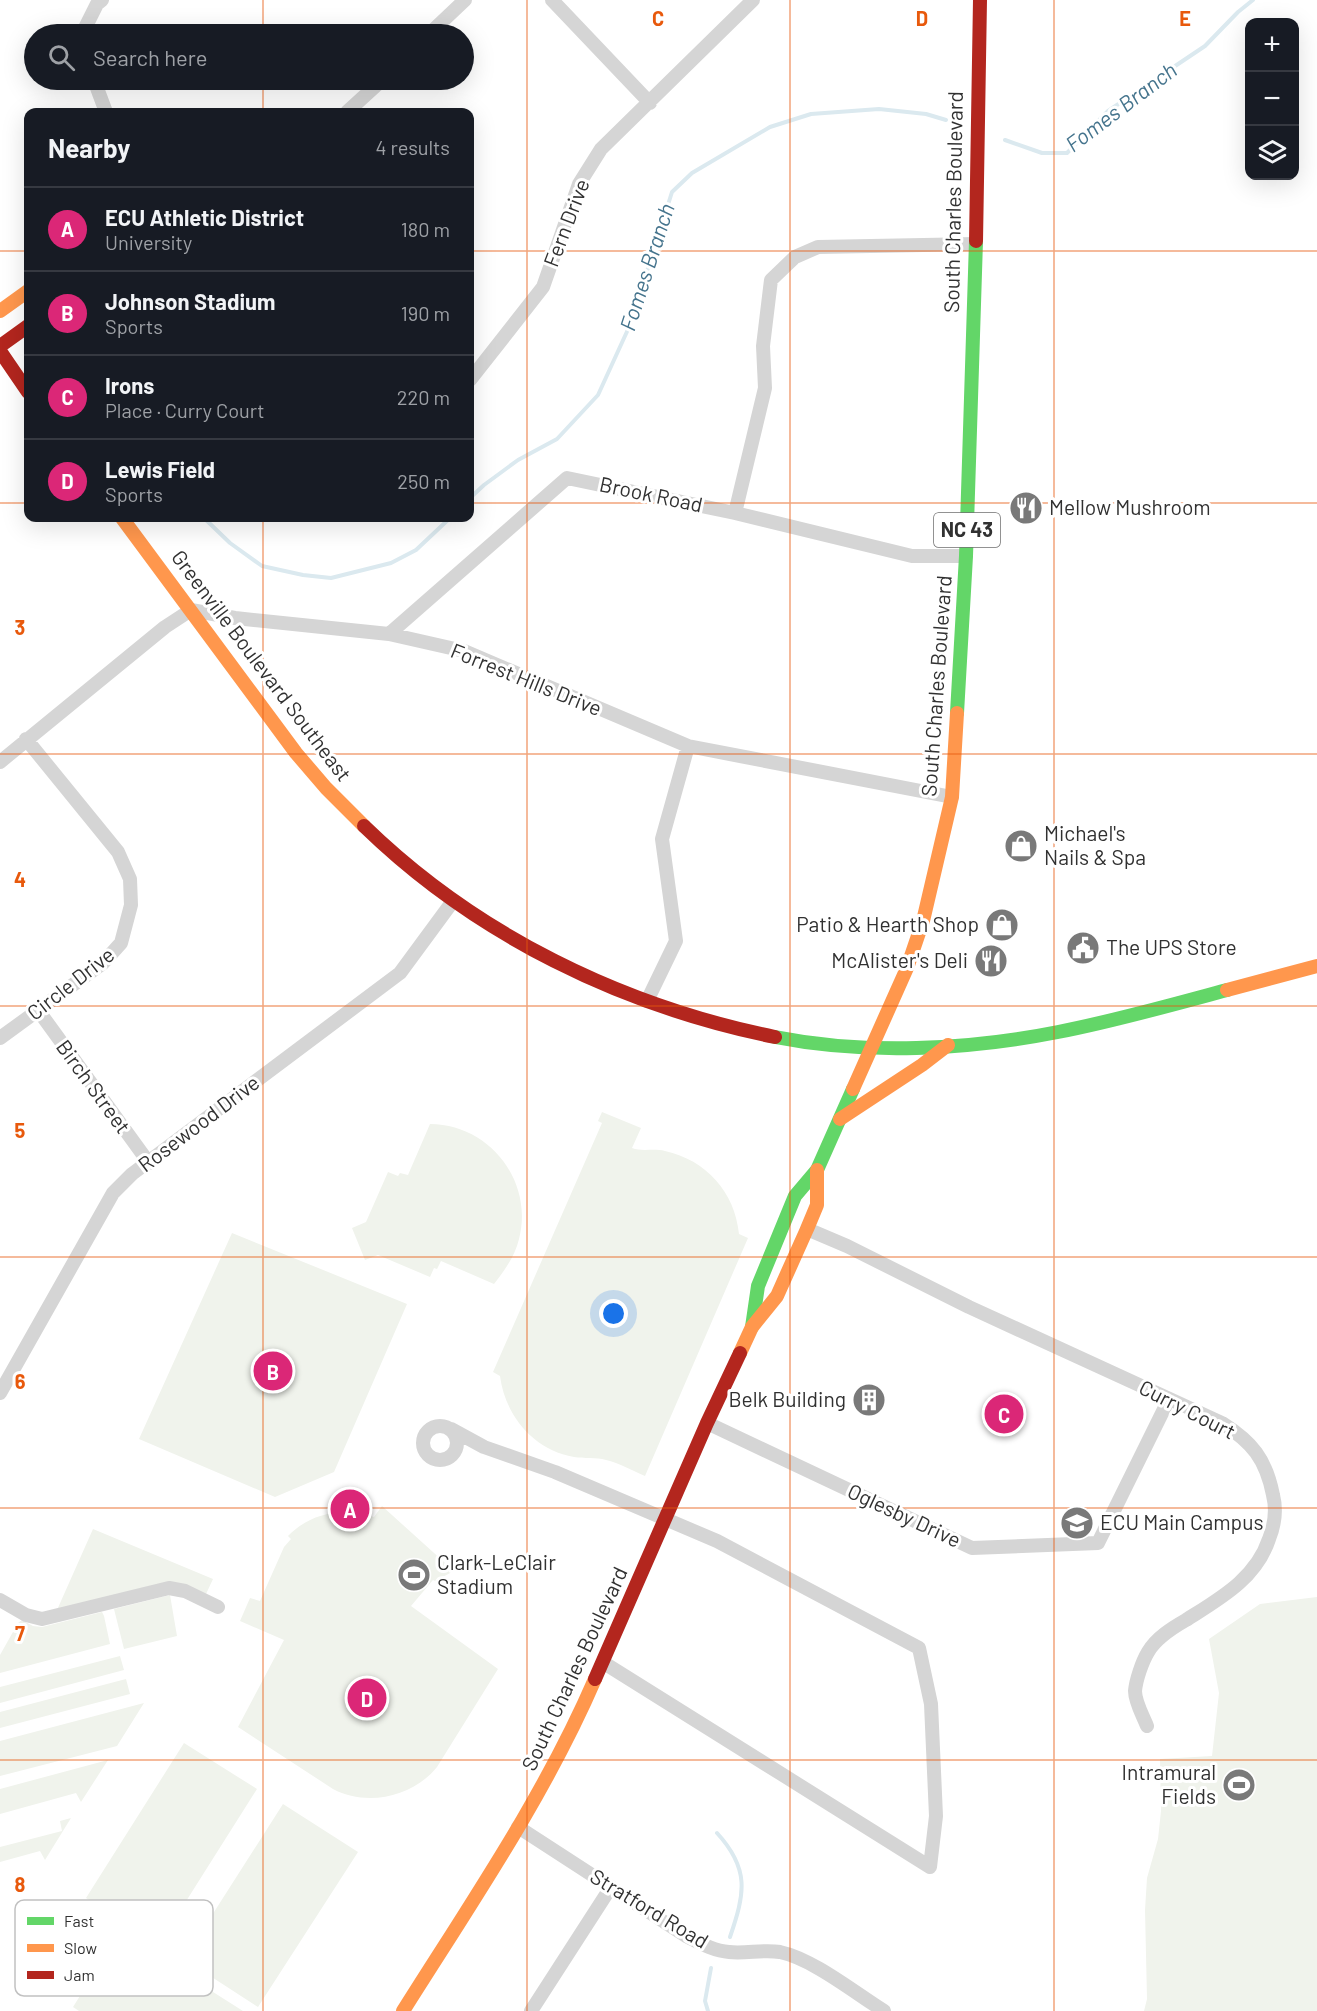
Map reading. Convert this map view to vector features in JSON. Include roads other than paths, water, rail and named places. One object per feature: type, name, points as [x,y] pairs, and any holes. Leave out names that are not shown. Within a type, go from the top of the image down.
[{"type":"main road","name":"South Charles Boulevard","points":[[752,1328],[758,1286],[795,1196],[817,1170],[907,968],[923,921],[952,797],[966,556],[976,244],[980,0]]},
{"type":"main road","points":[[0,311],[24,294]]},
{"type":"main road","points":[[0,346],[24,329]]},
{"type":"main road","points":[[0,351],[24,386]]},
{"type":"main road","name":"Greenville Boulevard Southeast","points":[[125,522],[297,755],[341,804],[394,856],[453,901],[511,939],[575,972],[647,1001],[696,1017],[765,1034],[819,1044],[872,1047],[948,1044],[1035,1036],[1077,1028],[1317,966]]},
{"type":"main road","points":[[840,1119],[922,1065],[948,1044]]},
{"type":"main road","name":"South Charles Boulevard","points":[[404,2011],[561,1754],[604,1663],[707,1424],[752,1328],[777,1296],[807,1229],[817,1205],[817,1170]]},
{"type":"street","points":[[87,24],[102,0]]},
{"type":"street","points":[[440,24],[465,0]]},
{"type":"street","points":[[552,0],[650,103]]},
{"type":"street","name":"Fern Drive","points":[[474,375],[543,287],[579,184],[601,148],[650,103],[753,0]]},
{"type":"street","points":[[98,90],[104,108]]},
{"type":"street","points":[[351,108],[371,90]]},
{"type":"street","points":[[735,513],[765,388],[763,346],[771,280],[795,257],[818,247],[976,244]]},
{"type":"street","name":"Brook Road","points":[[389,634],[567,478],[735,513],[912,556],[966,556]]},
{"type":"street","points":[[0,762],[165,627],[191,610]]},
{"type":"street","name":"Forrest Hills Drive","points":[[191,610],[235,618],[389,634],[464,651],[688,746],[952,797]]},
{"type":"street","name":"Circle Drive","points":[[0,1038],[96,969],[121,943],[127,926],[130,896],[130,879],[118,852],[26,739]]},
{"type":"street","points":[[647,1001],[676,941],[662,839],[688,746]]},
{"type":"street","name":"Rosewood Drive","points":[[0,1393],[113,1193],[132,1174],[400,973],[453,901]]},
{"type":"street","name":"Birch Street","points":[[38,1010],[149,1163]]},
{"type":"street","name":"Curry Court","points":[[807,1229],[847,1246],[969,1307],[1222,1423],[1241,1435],[1264,1462],[1276,1508],[1274,1527],[1267,1547],[1246,1577],[1231,1592],[1168,1630],[1148,1651],[1135,1692],[1147,1726]]},
{"type":"street","name":"Oglesby Drive","points":[[707,1424],[972,1548],[1098,1543],[1169,1399]]},
{"type":"street","points":[[451,1429],[457,1443],[453,1453],[447,1458],[436,1459],[428,1453],[424,1443],[427,1433],[430,1429],[441,1426],[451,1429],[484,1447],[555,1472],[717,1541],[919,1648],[931,1704],[936,1816],[930,1867],[604,1663]]},
{"type":"street","points":[[453,1453],[484,1447]]},
{"type":"street","points":[[0,1600],[26,1615],[42,1619],[169,1588],[185,1591],[218,1607]]},
{"type":"street","name":"Stratford Road","points":[[518,1827],[701,1944],[731,1953],[780,1952],[815,1967],[884,2011]]},
{"type":"street","points":[[531,2011],[611,1887]]},
{"type":"waterway","name":"Fomes Branch","points":[[1005,140],[1042,153],[1067,153],[1108,111],[1205,46],[1253,0]]},
{"type":"waterway","name":"Fomes Branch","points":[[474,494],[518,460],[557,439],[598,395],[630,325],[672,192],[692,173],[770,127],[811,114],[879,109],[926,114],[946,120]]},
{"type":"waterway","name":"Fomes Branch","points":[[208,522],[230,543],[262,566],[303,575],[331,578],[391,563],[416,550],[446,522]]},
{"type":"waterway","points":[[717,1833],[735,1858],[742,1882],[739,1907],[730,1937]]},
{"type":"waterway","points":[[708,2011],[705,2001],[711,1968]]},
{"type":"place","name":"Mellow Mushroom","points":[[1026,508]]},
{"type":"place","name":"Michael's Nails & Spa","points":[[1021,846]]},
{"type":"place","name":"Patio & Hearth Shop","points":[[1002,925]]},
{"type":"place","name":"The UPS Store","points":[[1083,948]]},
{"type":"place","name":"McAlister's Deli","points":[[991,961]]},
{"type":"place","name":"Johnson Stadium","points":[[273,1371]]},
{"type":"place","name":"Belk Building","points":[[869,1400]]},
{"type":"place","name":"Irons","points":[[1004,1414]]},
{"type":"place","name":"ECU Athletic District","points":[[350,1509]]},
{"type":"place","name":"ECU Main Campus","points":[[1077,1523]]},
{"type":"place","name":"Clark-LeClair Stadium","points":[[414,1575]]},
{"type":"place","name":"Lewis Field","points":[[367,1698]]},
{"type":"place","name":"Intramural Fields","points":[[1239,1785]]}]
